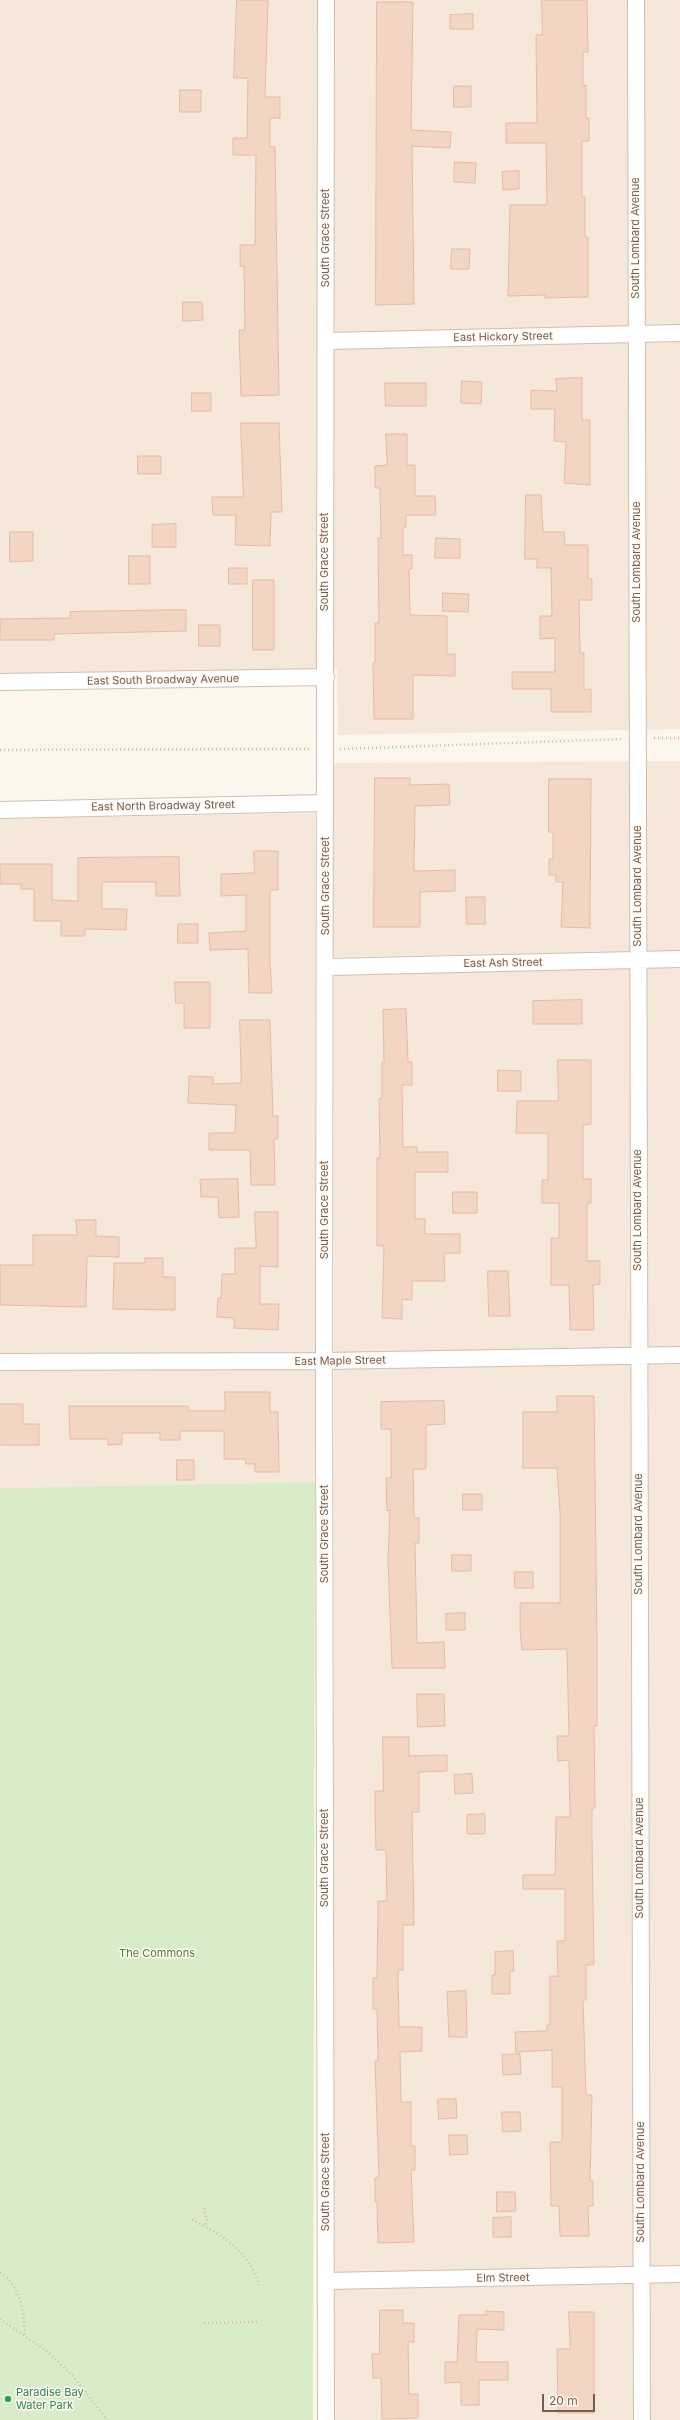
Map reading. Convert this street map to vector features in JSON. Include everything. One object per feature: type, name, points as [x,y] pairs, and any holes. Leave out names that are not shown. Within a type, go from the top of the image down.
[{"type":"street","name":"South Grace Street","points":[[326,0],[326,967],[324,1361],[326,2420]]},
{"type":"street","name":"South Lombard Avenue","points":[[636,0],[638,1355],[642,2420]]},
{"type":"street","name":"East Hickory Street","points":[[326,341],[680,333]]},
{"type":"street","name":"East South Broadway Avenue","points":[[0,682],[326,677]]},
{"type":"street","name":"East North Broadway Street","points":[[0,810],[325,803]]},
{"type":"street","name":"East Ash Street","points":[[326,967],[680,959]]},
{"type":"street","name":"East Maple Street","points":[[0,1362],[324,1361],[680,1355]]},
{"type":"street","name":"Elm Street","points":[[326,2281],[680,2274]]},
{"type":"path","points":[[648,738],[680,738]]},
{"type":"path","points":[[340,749],[627,739]]},
{"type":"path","points":[[0,750],[313,749]]},
{"type":"path","points":[[204,2208],[207,2220],[205,2226]]},
{"type":"path","points":[[192,2220],[205,2226],[237,2247],[253,2269],[259,2285]]},
{"type":"path","points":[[0,2273],[14,2287],[20,2298],[25,2336]]},
{"type":"path","points":[[0,2319],[48,2352],[67,2371],[107,2420]]},
{"type":"path","points":[[204,2323],[259,2322]]},
{"type":"shaded area","points":[[0,0],[680,0],[680,729],[338,735],[337,669],[0,674]]},
{"type":"shaded area","points":[[680,761],[680,951],[332,957],[332,763]]},
{"type":"shaded area","points":[[315,813],[315,1482],[0,1488],[0,819]]},
{"type":"shaded area","points":[[680,964],[680,2420],[334,2420],[334,972]]},
{"type":"green space","name":"The Commons","points":[[315,1482],[313,2420],[0,2420],[0,1488]]},
{"type":"building","points":[[237,0],[268,0],[265,97],[280,97],[280,118],[270,118],[270,147],[275,147],[279,395],[241,396],[239,330],[245,330],[244,266],[240,266],[240,245],[255,245],[256,155],[233,155],[233,138],[247,138],[248,78],[234,78]]},
{"type":"building","points":[[542,0],[587,0],[588,52],[583,52],[583,86],[586,85],[586,118],[589,118],[589,141],[582,141],[582,197],[585,197],[585,237],[588,237],[588,297],[545,298],[545,295],[508,296],[510,205],[547,205],[546,143],[506,143],[506,123],[537,123],[536,35],[542,35]]},
{"type":"building","points":[[377,2],[413,2],[411,130],[451,132],[450,148],[412,146],[414,304],[376,305]]},
{"type":"building","points":[[473,14],[473,29],[450,29],[450,15]]},
{"type":"building","points":[[454,86],[471,86],[471,107],[454,107]]},
{"type":"building","points":[[180,90],[201,90],[201,112],[180,112]]},
{"type":"building","points":[[455,162],[476,163],[475,183],[454,182]]},
{"type":"building","points":[[519,171],[519,189],[503,190],[502,172]]},
{"type":"building","points":[[452,249],[470,249],[469,269],[451,269]]},
{"type":"building","points":[[183,302],[202,302],[203,320],[183,321]]},
{"type":"building","points":[[582,378],[582,420],[590,420],[590,485],[564,483],[566,442],[554,441],[555,409],[531,409],[531,390],[557,391],[556,379]]},
{"type":"building","points":[[462,381],[482,382],[481,404],[461,403]]},
{"type":"building","points":[[385,383],[426,383],[426,406],[386,406]]},
{"type":"building","points":[[192,393],[211,393],[211,411],[192,411]]},
{"type":"building","points":[[241,423],[279,423],[282,512],[271,512],[270,546],[235,545],[236,515],[213,515],[212,497],[243,497]]},
{"type":"building","points":[[386,434],[407,434],[407,465],[415,465],[415,496],[435,496],[436,515],[406,515],[406,527],[403,527],[403,555],[412,555],[412,569],[409,569],[410,615],[447,616],[447,654],[455,654],[455,676],[413,675],[413,719],[374,719],[373,663],[375,663],[375,623],[379,623],[378,538],[381,538],[380,488],[375,488],[375,466],[387,465]]},
{"type":"building","points":[[138,456],[161,456],[161,474],[138,474]]},
{"type":"building","points":[[526,495],[541,495],[543,532],[564,532],[565,545],[588,545],[588,579],[592,579],[592,600],[579,600],[580,653],[584,653],[584,690],[591,689],[591,712],[551,712],[551,689],[512,689],[512,672],[555,672],[555,638],[540,639],[540,616],[552,616],[551,568],[537,568],[537,559],[525,559]]},
{"type":"building","points":[[176,524],[176,547],[152,547],[152,525]]},
{"type":"building","points":[[10,532],[33,532],[33,561],[10,562]]},
{"type":"building","points":[[436,538],[460,539],[460,558],[435,558]]},
{"type":"building","points":[[129,556],[150,556],[150,584],[129,584]]},
{"type":"building","points":[[229,568],[247,568],[247,584],[229,584]]},
{"type":"building","points":[[253,580],[274,580],[274,650],[253,650]]},
{"type":"building","points":[[443,593],[469,594],[468,612],[443,611]]},
{"type":"building","points":[[186,610],[186,631],[54,634],[54,640],[0,640],[0,619],[70,618],[70,612]]},
{"type":"building","points":[[199,625],[220,625],[220,646],[199,646]]},
{"type":"building","points":[[375,778],[410,778],[410,785],[449,784],[450,805],[415,806],[414,871],[455,870],[455,891],[420,892],[420,927],[374,927]]},
{"type":"building","points":[[549,779],[591,779],[590,928],[561,927],[563,882],[556,882],[556,875],[549,875],[549,859],[553,859],[553,832],[549,832]]},
{"type":"building","points":[[254,851],[278,851],[278,890],[270,890],[270,962],[272,993],[249,993],[248,949],[210,950],[209,933],[246,931],[246,895],[221,896],[221,874],[254,873]]},
{"type":"building","points":[[179,857],[180,896],[156,896],[156,882],[102,882],[102,909],[127,909],[126,930],[85,929],[85,936],[61,936],[61,921],[34,921],[34,889],[21,889],[21,884],[0,884],[0,864],[52,864],[52,900],[78,901],[78,858]]},
{"type":"building","points":[[466,897],[485,897],[485,924],[467,924]]},
{"type":"building","points":[[178,924],[198,924],[198,943],[178,943]]},
{"type":"building","points":[[175,982],[210,982],[210,1028],[184,1028],[184,1003],[176,1003]]},
{"type":"building","points":[[582,1000],[582,1024],[533,1024],[533,1001]]},
{"type":"building","points":[[406,1009],[408,1062],[412,1062],[412,1085],[402,1085],[403,1147],[417,1147],[417,1152],[448,1152],[448,1172],[415,1172],[415,1219],[425,1219],[425,1234],[460,1234],[460,1253],[444,1253],[445,1281],[412,1281],[412,1300],[402,1299],[402,1319],[382,1318],[384,1246],[377,1246],[377,1158],[380,1158],[379,1099],[382,1098],[382,1062],[384,1062],[383,1010]]},
{"type":"building","points":[[240,1020],[270,1020],[273,1116],[278,1116],[278,1139],[274,1139],[275,1185],[251,1185],[250,1150],[209,1150],[209,1133],[235,1133],[236,1105],[188,1103],[189,1076],[213,1077],[213,1084],[241,1083]]},
{"type":"building","points":[[558,1060],[591,1060],[591,1124],[583,1125],[583,1179],[591,1179],[591,1203],[587,1203],[587,1261],[600,1261],[600,1284],[593,1285],[594,1330],[570,1330],[569,1285],[551,1285],[551,1238],[559,1238],[559,1203],[542,1203],[542,1180],[548,1180],[548,1133],[516,1133],[517,1101],[558,1101]]},
{"type":"building","points":[[498,1070],[521,1071],[521,1091],[498,1091]]},
{"type":"building","points":[[238,1179],[239,1217],[219,1218],[218,1197],[201,1197],[200,1180]]},
{"type":"building","points":[[453,1192],[477,1192],[477,1213],[453,1213]]},
{"type":"building","points":[[255,1212],[278,1212],[278,1267],[260,1266],[260,1304],[279,1304],[278,1330],[234,1328],[234,1318],[217,1317],[218,1298],[221,1298],[222,1274],[235,1274],[235,1248],[256,1248]]},
{"type":"building","points":[[76,1220],[96,1220],[96,1236],[119,1237],[119,1257],[87,1256],[86,1307],[0,1305],[0,1265],[33,1265],[33,1235],[77,1235]]},
{"type":"building","points":[[145,1258],[163,1258],[163,1277],[175,1277],[175,1310],[113,1309],[114,1263],[145,1263]]},
{"type":"building","points":[[488,1271],[508,1271],[510,1316],[489,1316]]},
{"type":"building","points":[[225,1392],[270,1392],[270,1412],[278,1412],[279,1472],[255,1472],[255,1464],[246,1464],[245,1459],[224,1459],[224,1431],[180,1431],[180,1440],[160,1440],[160,1433],[122,1433],[122,1444],[108,1445],[108,1439],[70,1439],[69,1406],[188,1406],[188,1411],[225,1411]]},
{"type":"building","points":[[557,1396],[594,1396],[597,1726],[594,1726],[595,1808],[592,1808],[594,1965],[586,1965],[586,2000],[583,2000],[586,2095],[592,2095],[590,2181],[593,2181],[593,2206],[588,2206],[589,2236],[560,2236],[559,2206],[551,2206],[550,2142],[562,2142],[562,2087],[552,2087],[552,2050],[516,2052],[515,2032],[547,2031],[547,2025],[550,2025],[550,1976],[558,1976],[557,1941],[565,1941],[565,1889],[523,1889],[523,1875],[555,1875],[556,1817],[570,1817],[569,1760],[558,1761],[557,1736],[569,1736],[567,1649],[522,1650],[520,1630],[520,1603],[560,1603],[560,1512],[557,1468],[523,1468],[523,1412],[557,1412]]},
{"type":"building","points":[[444,1401],[445,1424],[426,1425],[426,1469],[413,1469],[414,1518],[419,1518],[419,1543],[415,1543],[417,1643],[444,1642],[445,1668],[392,1668],[388,1559],[390,1510],[387,1511],[386,1478],[391,1478],[391,1429],[381,1429],[381,1402]]},
{"type":"building","points":[[0,1404],[23,1404],[23,1424],[39,1424],[39,1445],[0,1445]]},
{"type":"building","points":[[177,1460],[194,1460],[194,1480],[177,1480]]},
{"type":"building","points":[[463,1494],[482,1494],[482,1510],[463,1510]]},
{"type":"building","points":[[452,1555],[471,1555],[471,1571],[452,1571]]},
{"type":"building","points":[[515,1572],[533,1572],[533,1588],[515,1588]]},
{"type":"building","points":[[465,1613],[465,1630],[446,1630],[446,1614]]},
{"type":"building","points":[[417,1694],[444,1694],[445,1726],[418,1727]]},
{"type":"building","points":[[383,1737],[409,1737],[409,1756],[447,1755],[447,1771],[419,1772],[419,1812],[412,1812],[414,1925],[403,1925],[403,1970],[398,1970],[399,2027],[422,2027],[422,2051],[400,2052],[401,2102],[411,2102],[411,2146],[415,2146],[415,2170],[411,2170],[414,2242],[378,2243],[377,2201],[375,2202],[375,2178],[379,2177],[375,2061],[378,2061],[377,2009],[373,2009],[373,1978],[377,1978],[378,1901],[387,1901],[386,1850],[376,1850],[375,1812],[375,1791],[383,1791]]},
{"type":"building","points":[[472,1774],[473,1793],[455,1794],[454,1775]]},
{"type":"building","points":[[485,1814],[485,1834],[467,1834],[467,1815]]},
{"type":"building","points":[[513,1951],[514,1971],[510,1971],[510,1994],[492,1994],[492,1975],[495,1975],[495,1952]]},
{"type":"building","points":[[466,1991],[467,2037],[449,2037],[447,1992]]},
{"type":"building","points":[[520,2054],[521,2074],[503,2075],[502,2055]]},
{"type":"building","points":[[438,2099],[456,2099],[457,2118],[439,2119]]},
{"type":"building","points":[[502,2112],[520,2112],[521,2131],[503,2132]]},
{"type":"building","points":[[449,2135],[467,2135],[468,2154],[450,2155]]},
{"type":"building","points":[[497,2192],[515,2192],[516,2211],[497,2212]]},
{"type":"building","points":[[511,2217],[511,2237],[493,2237],[493,2218]]},
{"type":"building","points":[[380,2310],[403,2310],[403,2323],[414,2323],[414,2342],[408,2342],[409,2394],[418,2394],[418,2418],[382,2419],[381,2378],[373,2378],[372,2354],[379,2354]]},
{"type":"building","points":[[486,2311],[504,2312],[504,2330],[477,2329],[476,2362],[508,2362],[508,2380],[479,2380],[479,2405],[461,2405],[461,2382],[445,2383],[445,2362],[457,2362],[459,2315],[486,2315]]},
{"type":"building","points":[[569,2312],[594,2312],[594,2413],[558,2413],[557,2349],[570,2349]]},
{"type":"place","name":"Paradise Bay Water Park","points":[[8,2399]]}]
